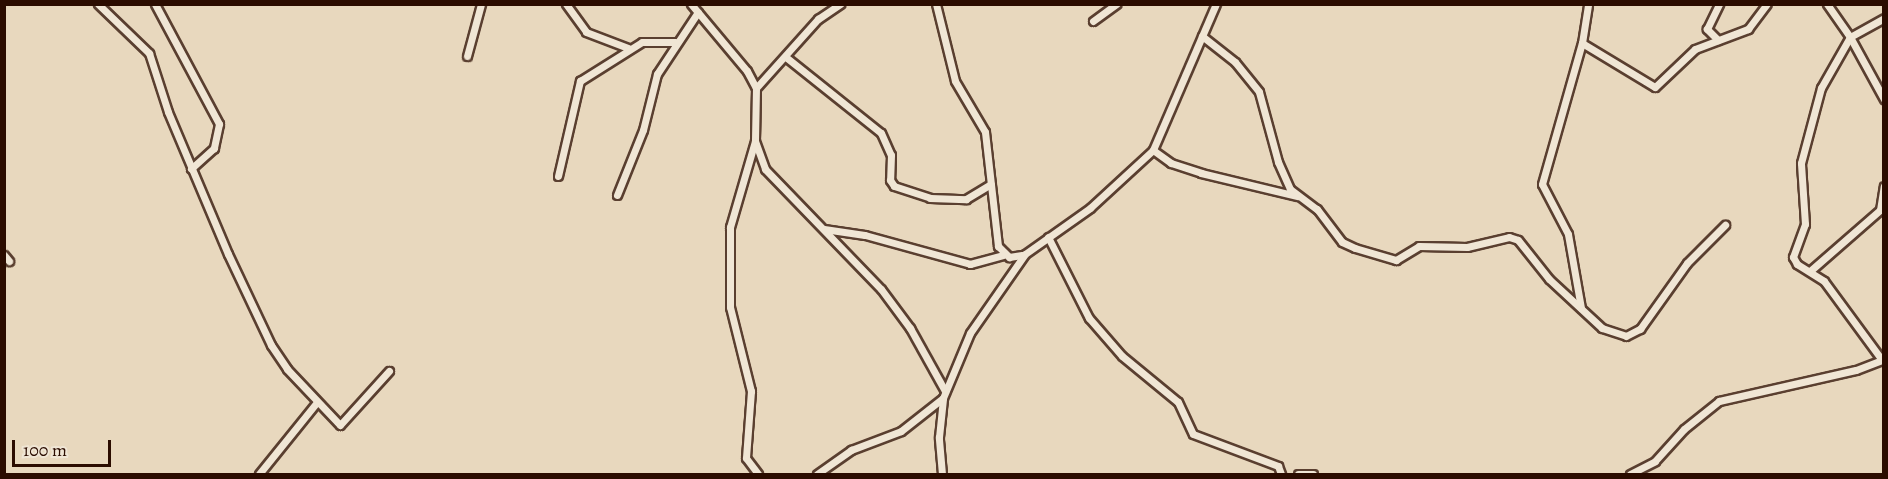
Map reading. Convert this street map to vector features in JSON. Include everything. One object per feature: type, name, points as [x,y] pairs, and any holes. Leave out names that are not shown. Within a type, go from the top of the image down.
[{"type":"street","points":[[98,4],[148,53],[191,169],[277,357],[340,425],[388,371]]},
{"type":"street","points":[[155,4],[219,124],[213,148],[191,169]]},
{"type":"street","points":[[467,56],[481,4]]},
{"type":"street","points":[[566,4],[586,32],[628,48]]},
{"type":"street","points":[[691,4],[747,71],[756,88],[755,141],[730,227],[730,307],[751,392],[746,458],[758,474]]},
{"type":"street","points":[[756,88],[787,58],[818,19],[840,4]]},
{"type":"street","points":[[936,4],[958,88],[985,132],[998,246],[1003,255]]},
{"type":"street","points":[[1093,21],[1116,4]]},
{"type":"street","points":[[824,229],[865,235],[970,264],[1003,255],[1015,258],[1025,254],[1090,208],[1153,150],[1216,4]]},
{"type":"street","points":[[1581,308],[1568,234],[1542,184],[1582,43],[1588,4]]},
{"type":"street","points":[[1718,40],[1707,29],[1719,4]]},
{"type":"street","points":[[1582,43],[1655,87],[1682,59],[1718,40],[1748,29],[1767,4]]},
{"type":"street","points":[[1827,4],[1850,38],[1884,99]]},
{"type":"street","points":[[617,195],[643,130],[657,74],[675,42],[698,12]]},
{"type":"street","points":[[1630,474],[1655,461],[1684,429],[1719,401],[1856,370],[1883,359],[1824,281],[1797,264],[1793,256],[1805,224],[1801,163],[1821,88],[1850,38],[1884,18]]},
{"type":"street","points":[[1202,36],[1235,62],[1259,92],[1284,179],[1298,196],[1317,209],[1342,242],[1386,259],[1401,259],[1419,246],[1467,248],[1503,237],[1518,240],[1549,279],[1581,308],[1613,334],[1626,336],[1640,329],[1687,263],[1725,225]]},
{"type":"street","points":[[558,176],[580,81],[628,48],[655,40],[675,42]]},
{"type":"street","points":[[787,58],[885,138],[891,155],[890,180],[894,186],[930,198],[966,199],[991,184]]},
{"type":"street","points":[[755,141],[773,179],[824,229],[898,310],[944,394]]},
{"type":"street","points":[[1153,150],[1171,163],[1201,173],[1298,196]]},
{"type":"street","points":[[1810,271],[1880,210],[1884,186]]},
{"type":"street","points":[[1048,237],[1089,318],[1122,356],[1178,402],[1193,434],[1278,466],[1281,474]]},
{"type":"street","points":[[942,474],[939,437],[944,394],[963,346],[1025,254]]},
{"type":"street","points":[[818,474],[851,450],[901,431],[944,394]]},
{"type":"street","points":[[259,474],[317,402]]},
{"type":"street","points":[[1298,474],[1313,474]]}]
